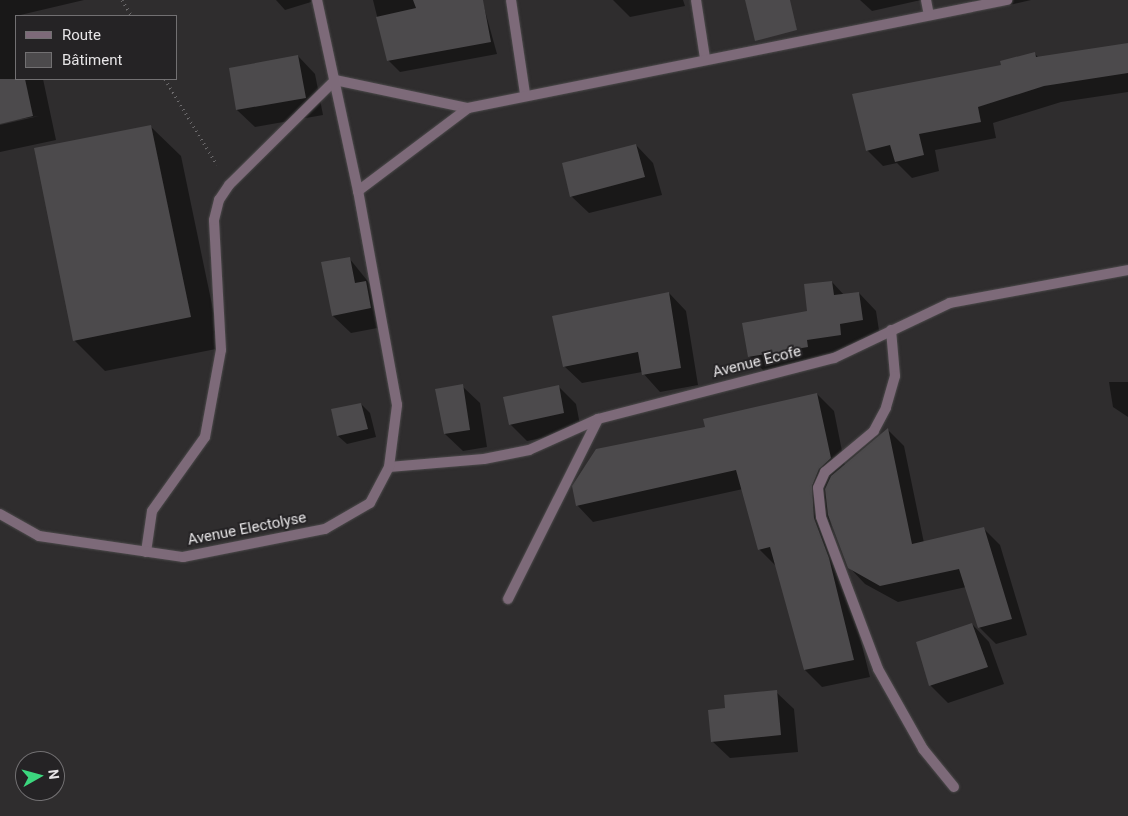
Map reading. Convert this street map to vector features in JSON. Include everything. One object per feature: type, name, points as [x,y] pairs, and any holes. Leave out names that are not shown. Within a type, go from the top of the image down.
[{"type":"street","name":"Avenue Electolyse","points":[[0,514],[39,536],[183,557],[325,529],[370,503],[389,467],[398,406],[358,191],[317,0]]},
{"type":"street","points":[[512,0],[525,94]]},
{"type":"street","points":[[696,0],[705,58]]},
{"type":"street","points":[[926,0],[929,15]]},
{"type":"street","points":[[358,191],[468,108],[525,94],[1007,0]]},
{"type":"street","points":[[146,552],[152,511],[205,437],[221,350],[214,220],[229,185],[334,80],[468,108]]},
{"type":"street","name":"Avenue Ecofe","points":[[389,467],[484,459],[529,450],[598,419],[834,358],[950,303],[1128,270]]},
{"type":"street","points":[[891,330],[895,376],[886,408],[874,431],[825,472],[818,488],[821,517],[878,669],[923,750],[954,787]]},
{"type":"street","points":[[508,598],[598,419]]},
{"type":"path","points":[[122,0],[131,15]]},
{"type":"path","points":[[166,80],[229,185]]},
{"type":"building","points":[[413,0],[483,0],[491,42],[387,61],[376,17],[416,8]]},
{"type":"building","points":[[745,0],[790,0],[797,30],[755,41]]},
{"type":"building","points":[[1128,43],[1128,73],[1044,86],[978,107],[981,122],[919,134],[924,155],[895,162],[890,145],[866,151],[852,94],[1001,65],[1000,61],[1035,52],[1036,57]]},
{"type":"building","points":[[298,55],[306,98],[236,110],[229,68]]},
{"type":"building","points":[[0,79],[25,80],[33,116],[0,124]]},
{"type":"building","points":[[151,125],[191,317],[73,341],[34,148]]},
{"type":"building","points":[[636,144],[645,177],[570,197],[562,163]]},
{"type":"building","points":[[350,257],[355,283],[366,281],[371,308],[332,316],[321,262]]},
{"type":"building","points":[[832,281],[834,295],[859,292],[863,320],[840,324],[841,335],[807,340],[808,347],[748,357],[742,323],[807,311],[804,284]]},
{"type":"building","points":[[669,292],[681,368],[642,375],[638,352],[563,367],[552,316]]},
{"type":"building","points":[[463,384],[470,430],[444,434],[435,389]]},
{"type":"building","points":[[559,385],[564,413],[509,425],[503,397]]},
{"type":"building","points":[[817,393],[831,458],[819,469],[812,486],[814,518],[829,558],[854,660],[804,670],[770,547],[758,550],[736,470],[576,506],[572,486],[596,449],[705,427],[703,419]]},
{"type":"building","points":[[361,403],[368,429],[337,436],[331,409]]},
{"type":"building","points":[[888,428],[912,544],[984,527],[1012,619],[978,628],[959,569],[880,586],[848,568],[828,515],[825,489],[831,476]]},
{"type":"building","points":[[972,623],[988,667],[929,686],[916,642]]},
{"type":"building","points":[[777,690],[781,735],[711,742],[708,710],[725,708],[724,695]]}]
